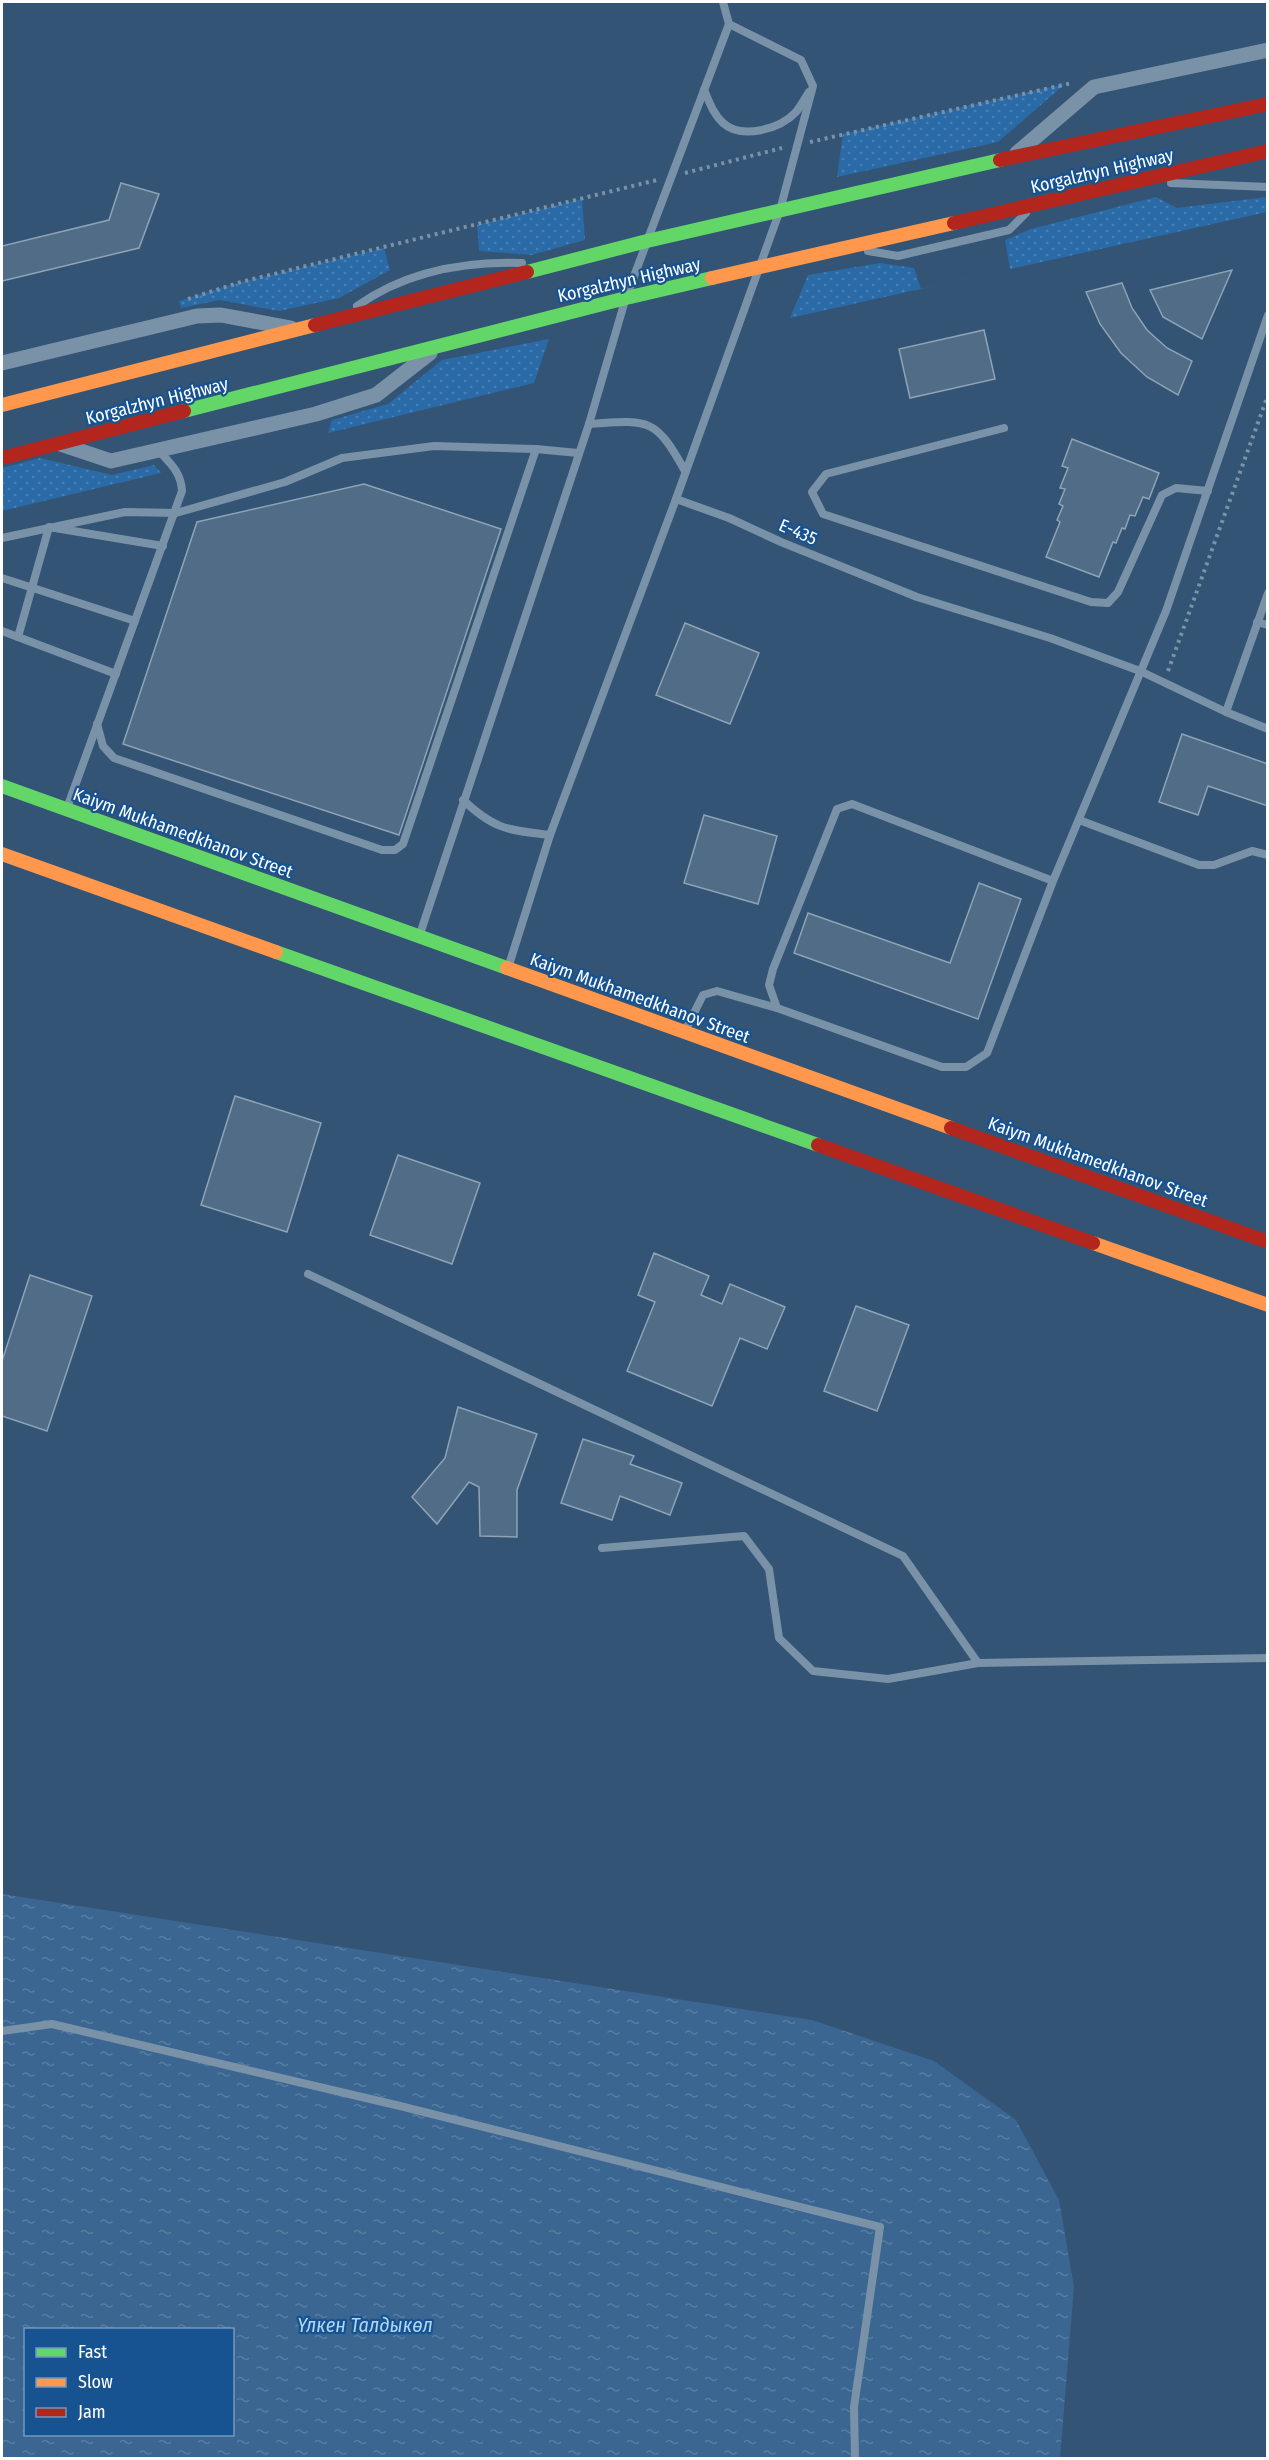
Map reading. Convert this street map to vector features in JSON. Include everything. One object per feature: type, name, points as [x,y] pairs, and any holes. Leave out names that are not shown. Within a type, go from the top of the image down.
[{"type":"main road","name":"Korgalzhyn Highway","points":[[2,405],[647,241],[1013,157],[1268,104]]},
{"type":"main road","name":"Korgalzhyn Highway","points":[[2,458],[626,298],[1268,151]]},
{"type":"main road","name":"Kaiym Mukhamedkhanov Street","points":[[2,786],[1268,1242]]},
{"type":"main road","points":[[2,854],[1268,1305]]},
{"type":"street","points":[[1013,157],[1094,87],[1268,50]]},
{"type":"street","points":[[2,363],[197,316],[221,315],[300,329]]},
{"type":"street","points":[[60,444],[111,461],[316,414],[376,395],[438,347]]},
{"type":"lane","points":[[419,937],[589,424],[626,298],[729,24],[723,2]]},
{"type":"lane","points":[[507,969],[550,835],[760,268],[780,210],[813,86],[801,60],[729,24]]},
{"type":"lane","points":[[704,90],[723,123],[734,130],[748,132],[784,121],[796,111],[813,86]]},
{"type":"lane","points":[[1140,182],[1268,187]]},
{"type":"lane","points":[[843,248],[898,256],[1009,230],[1033,205]]},
{"type":"lane","points":[[335,321],[376,293],[401,280],[468,265],[495,262],[556,264]]},
{"type":"lane","points":[[684,1033],[703,995],[717,991],[777,1008],[942,1067],[966,1067],[987,1053],[1053,881],[1166,611],[1268,315]]},
{"type":"lane","points":[[589,424],[628,421],[649,424],[668,439],[685,471]]},
{"type":"lane","points":[[1004,428],[826,474],[812,492],[823,514],[1091,602],[1108,603],[1118,592],[1162,495],[1176,488],[1208,491]]},
{"type":"lane","points":[[2,538],[125,512],[176,513],[285,482],[342,458],[434,446],[536,449],[578,453]]},
{"type":"lane","points":[[66,810],[176,513],[182,491],[182,480],[158,449]]},
{"type":"lane","points":[[97,724],[103,746],[114,758],[382,850],[395,850],[403,844],[536,449]]},
{"type":"lane","name":"Е-435","points":[[676,499],[729,518],[780,542],[917,597],[1050,638],[1140,671],[1226,712],[1268,729]]},
{"type":"lane","points":[[49,527],[163,546]]},
{"type":"lane","points":[[18,637],[49,527]]},
{"type":"lane","points":[[2,578],[135,621]]},
{"type":"lane","points":[[1226,712],[1268,593]]},
{"type":"lane","points":[[1257,622],[1268,625]]},
{"type":"lane","points":[[2,631],[116,674]]},
{"type":"lane","points":[[463,800],[482,818],[500,828],[550,835]]},
{"type":"lane","points":[[777,1008],[769,985],[771,977],[837,808],[852,804],[1053,881]]},
{"type":"lane","points":[[1079,820],[1199,865],[1214,866],[1252,851],[1268,855]]},
{"type":"lane","points":[[308,1274],[903,1556],[978,1663]]},
{"type":"lane","points":[[602,1548],[744,1536],[769,1569],[780,1638],[813,1671],[888,1679],[978,1663],[1268,1658]]},
{"type":"lane","points":[[2,2031],[52,2024],[400,2106],[880,2228],[854,2407],[855,2458]]},
{"type":"path","points":[[179,301],[241,282],[798,144],[1081,81]]},
{"type":"path","points":[[1163,682],[1268,395]]},
{"type":"shaded area","points":[[1065,84],[998,142],[837,177],[843,134]]},
{"type":"shaded area","points":[[1156,197],[1177,208],[1267,197],[1267,212],[966,279],[1010,269],[1005,240],[1031,229]]},
{"type":"shaded area","points":[[582,199],[585,240],[532,255],[479,251],[477,225]]},
{"type":"shaded area","points":[[384,248],[390,270],[339,298],[279,311],[219,300],[181,308],[179,301],[241,282]]},
{"type":"shaded area","points":[[880,263],[914,268],[921,289],[790,318],[808,275]]},
{"type":"shaded area","points":[[549,339],[534,383],[328,433],[332,420],[388,404],[442,360]]},
{"type":"shaded area","points":[[40,458],[112,475],[154,465],[161,473],[2,511],[2,468]]},
{"type":"water","name":"Үлкен Талдыкөл","points":[[2,1894],[812,2020],[934,2061],[1016,2120],[1059,2200],[1074,2287],[1060,2458],[2,2458]]},
{"type":"building","points":[[121,183],[159,194],[139,248],[2,281],[2,246],[109,220]]},
{"type":"building","points":[[1232,270],[1202,339],[1163,317],[1150,290]]},
{"type":"building","points":[[1122,283],[1132,308],[1147,330],[1167,348],[1192,361],[1178,395],[1147,377],[1121,353],[1100,324],[1086,292]]},
{"type":"building","points":[[984,330],[995,379],[910,398],[899,349]]},
{"type":"building","points":[[1072,439],[1159,473],[1149,499],[1143,497],[1135,516],[1130,515],[1125,529],[1122,528],[1116,543],[1113,542],[1099,577],[1046,557],[1060,522],[1057,520],[1063,506],[1059,504],[1065,489],[1060,488],[1068,468],[1062,466]]},
{"type":"building","points":[[364,484],[501,529],[399,835],[123,744],[197,522]]},
{"type":"building","points":[[685,623],[759,653],[730,724],[656,695]]},
{"type":"building","points":[[1182,734],[1268,764],[1268,806],[1208,786],[1198,815],[1159,802]]},
{"type":"building","points":[[704,815],[777,836],[758,904],[684,883]]},
{"type":"building","points":[[979,883],[1021,899],[978,1019],[794,953],[808,913],[950,963]]},
{"type":"building","points":[[235,1096],[321,1123],[287,1232],[201,1205]]},
{"type":"building","points":[[398,1155],[480,1183],[452,1264],[370,1235]]},
{"type":"building","points":[[654,1253],[709,1276],[701,1295],[722,1304],[730,1284],[785,1307],[767,1349],[740,1338],[712,1406],[627,1371],[655,1302],[638,1295]]},
{"type":"building","points":[[30,1275],[92,1296],[47,1431],[2,1416],[2,1361]]},
{"type":"building","points":[[856,1306],[909,1325],[877,1411],[824,1391]]},
{"type":"building","points":[[458,1407],[537,1434],[517,1490],[517,1537],[480,1536],[479,1487],[469,1482],[437,1524],[412,1497],[445,1458]]},
{"type":"building","points":[[583,1439],[634,1456],[630,1464],[682,1483],[670,1515],[620,1496],[612,1520],[561,1503]]},
{"type":"traffic: fast","points":[[527,272],[647,241],[1000,160]]},
{"type":"traffic: fast","points":[[184,411],[712,278]]},
{"type":"traffic: fast","points":[[2,786],[507,968]]},
{"type":"traffic: fast","points":[[276,952],[818,1145]]},
{"type":"traffic: slow","points":[[712,278],[954,223]]},
{"type":"traffic: slow","points":[[2,405],[315,325]]},
{"type":"traffic: slow","points":[[2,854],[276,952]]},
{"type":"traffic: slow","points":[[507,968],[951,1128]]},
{"type":"traffic: slow","points":[[1093,1243],[1268,1305]]},
{"type":"traffic: jam","points":[[1000,160],[1268,104]]},
{"type":"traffic: jam","points":[[954,223],[1268,151]]},
{"type":"traffic: jam","points":[[315,325],[527,272]]},
{"type":"traffic: jam","points":[[2,458],[184,411]]},
{"type":"traffic: jam","points":[[951,1128],[1268,1242]]},
{"type":"traffic: jam","points":[[818,1145],[1093,1243]]}]
